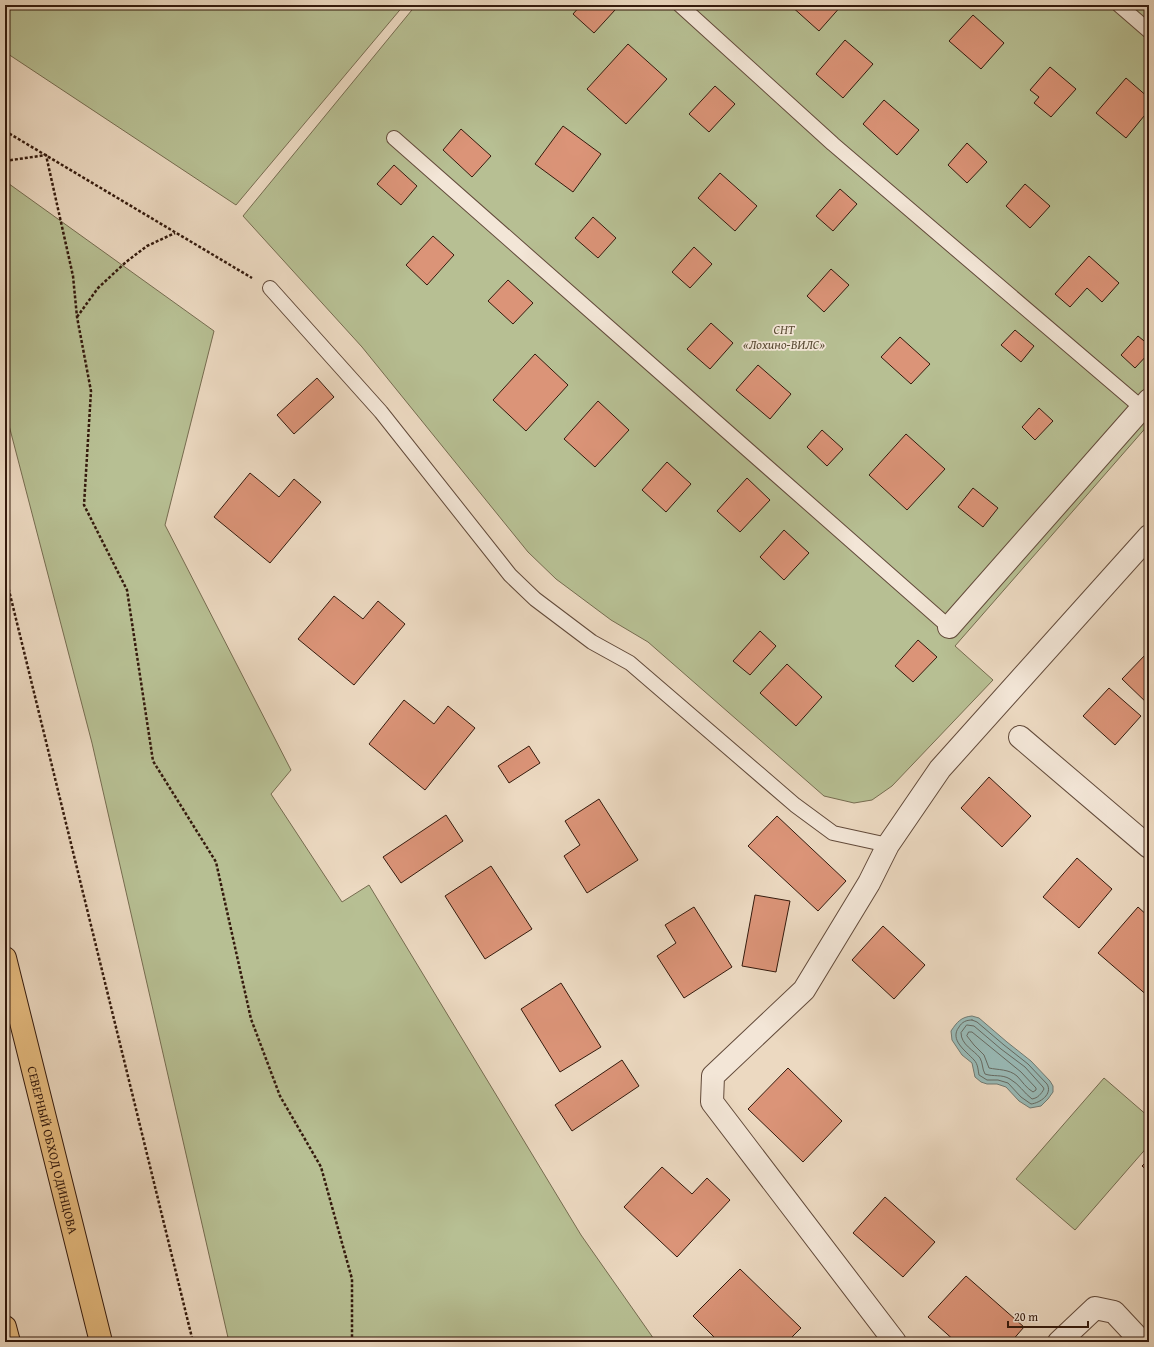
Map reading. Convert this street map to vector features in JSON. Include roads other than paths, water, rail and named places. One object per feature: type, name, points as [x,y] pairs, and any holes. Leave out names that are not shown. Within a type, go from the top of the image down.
[{"type":"highway","name":"СЕВЕРНЫЙ ОБХОД ОДИНЦОВА","points":[[5,958],[101,1342]]},
{"type":"highway","points":[[5,1327],[9,1342]]},
{"type":"street","points":[[950,626],[1146,404]]},
{"type":"street","points":[[895,1342],[712,1102],[713,1076],[804,990],[869,883],[888,846],[940,769],[1149,536]]},
{"type":"street","points":[[1020,737],[1149,847]]},
{"type":"street","points":[[1059,1342],[1095,1308],[1114,1312],[1142,1342]]},
{"type":"lane","points":[[680,5],[833,144],[1146,404]]},
{"type":"lane","points":[[1118,5],[1149,31]]},
{"type":"lane","points":[[394,138],[950,626]]},
{"type":"lane","points":[[270,288],[381,412],[510,576],[535,599],[592,642],[630,663],[795,805],[833,833],[888,846]]},
{"type":"water","points":[[972,1016],[979,1018],[1031,1061],[1050,1081],[1053,1086],[1053,1092],[1041,1106],[1030,1108],[1019,1101],[1006,1087],[997,1084],[987,1084],[981,1082],[975,1077],[972,1063],[962,1055],[952,1040],[951,1031],[960,1020]]},
{"type":"park label","name":"СНТ «Лохино-ВИЛС»","points":[[784,336]]}]
